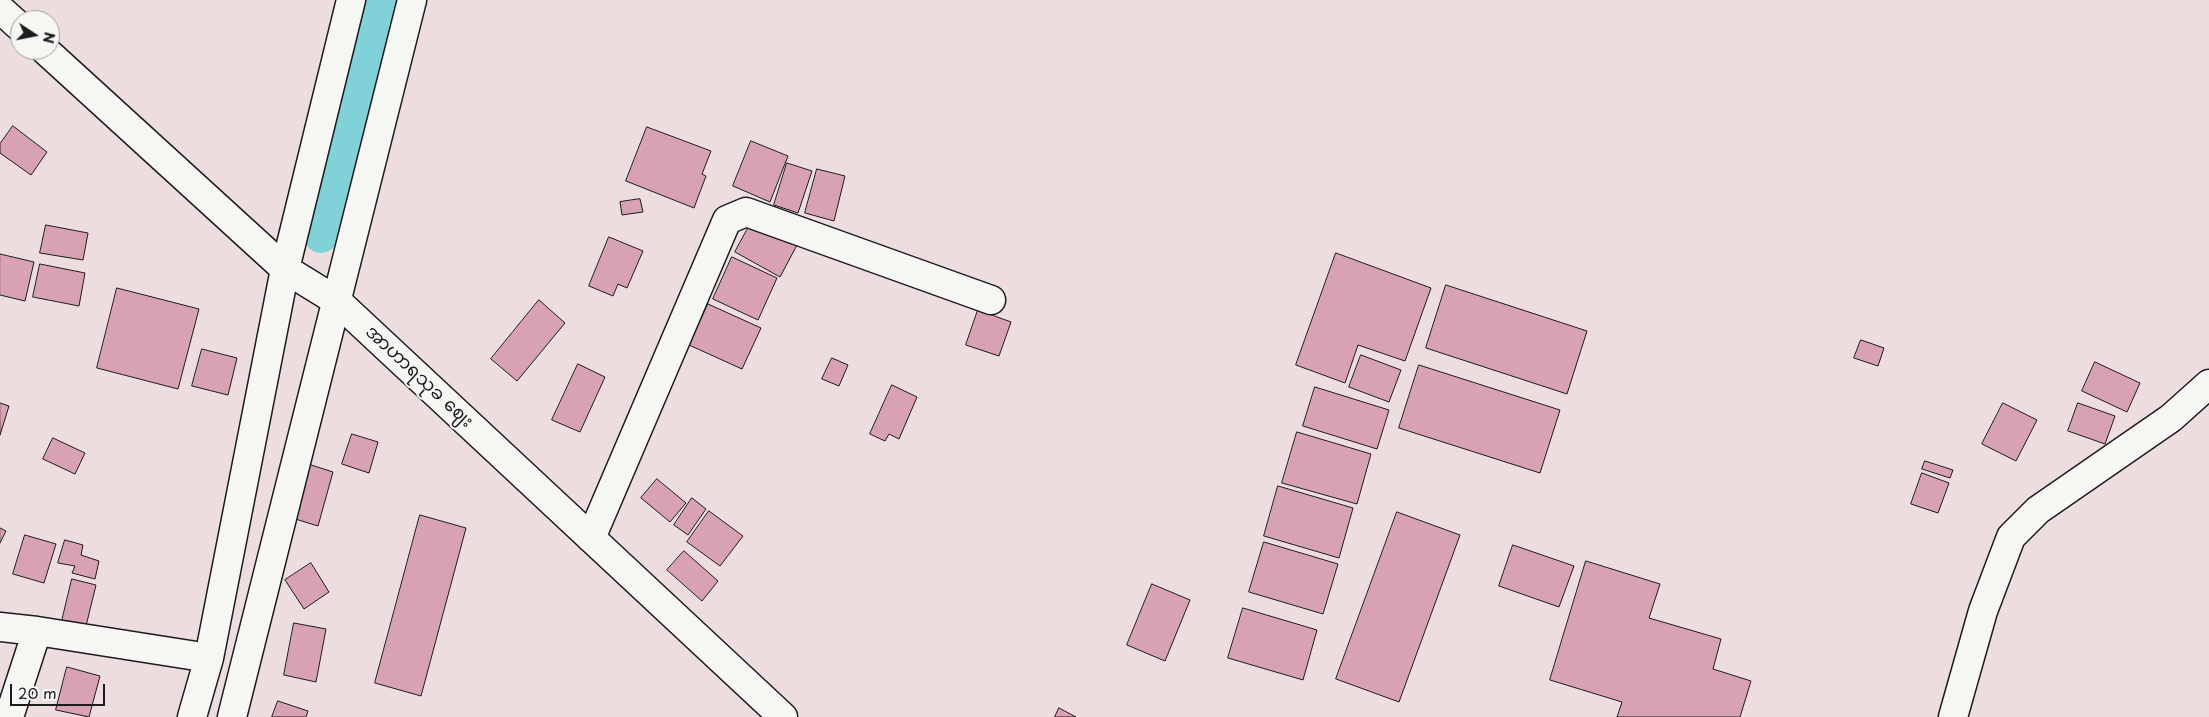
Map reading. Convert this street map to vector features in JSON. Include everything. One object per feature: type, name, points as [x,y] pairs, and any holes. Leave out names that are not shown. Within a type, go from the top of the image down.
[{"type":"street","points":[[192,717],[210,658],[285,269],[351,0]]},
{"type":"street","points":[[232,717],[412,0]]},
{"type":"street","points":[[0,9],[10,18]]},
{"type":"street","name":"အာဟာရသုခ ဈေး","points":[[56,60],[285,269],[337,301],[782,717]]},
{"type":"street","points":[[590,538],[727,220],[746,212],[991,300]]},
{"type":"street","points":[[1953,717],[1982,611],[2011,537],[2038,510],[2171,418],[2209,384]]},
{"type":"street","points":[[0,627],[210,658]]},
{"type":"street","points":[[9,717],[37,631]]},
{"type":"building","points":[[13,126],[47,152],[31,175],[0,153],[0,144]]},
{"type":"building","points":[[647,127],[711,151],[702,174],[706,176],[694,208],[626,181]]},
{"type":"building","points":[[751,141],[788,156],[770,202],[733,186]]},
{"type":"building","points":[[787,163],[812,171],[798,213],[774,205]]},
{"type":"building","points":[[817,169],[845,176],[834,221],[805,213]]},
{"type":"building","points":[[640,199],[643,212],[622,215],[620,202]]},
{"type":"building","points":[[752,221],[797,245],[780,277],[735,252]]},
{"type":"building","points":[[46,225],[88,233],[83,260],[40,253]]},
{"type":"building","points":[[609,237],[643,251],[627,288],[618,284],[613,296],[589,286]]},
{"type":"building","points":[[1336,253],[1431,288],[1405,361],[1358,345],[1345,383],[1296,365]]},
{"type":"building","points":[[0,254],[34,262],[25,301],[0,295]]},
{"type":"building","points":[[732,257],[777,278],[758,320],[713,299]]},
{"type":"building","points":[[40,264],[85,273],[79,306],[33,297]]},
{"type":"building","points":[[1446,285],[1587,331],[1567,394],[1426,348]]},
{"type":"building","points":[[117,288],[199,309],[178,389],[97,368]]},
{"type":"building","points":[[539,300],[565,323],[517,381],[491,359]]},
{"type":"building","points":[[708,304],[761,328],[742,369],[689,345]]},
{"type":"building","points":[[978,310],[1011,322],[999,356],[966,345]]},
{"type":"building","points":[[1861,340],[1884,348],[1878,366],[1854,358]]},
{"type":"building","points":[[202,349],[237,358],[228,395],[192,386]]},
{"type":"building","points":[[1361,355],[1401,370],[1389,402],[1349,387]]},
{"type":"building","points":[[832,358],[848,365],[839,386],[822,379]]},
{"type":"building","points":[[2095,362],[2140,383],[2127,412],[2082,391]]},
{"type":"building","points":[[578,364],[605,377],[580,432],[552,420]]},
{"type":"building","points":[[1419,365],[1560,410],[1540,473],[1399,428]]},
{"type":"building","points":[[892,385],[917,397],[899,439],[889,434],[885,441],[870,434]]},
{"type":"building","points":[[1315,387],[1389,410],[1377,449],[1303,426]]},
{"type":"building","points":[[0,403],[9,406],[0,435]]},
{"type":"building","points":[[2003,403],[2037,420],[2016,461],[1982,444]]},
{"type":"building","points":[[2078,403],[2115,416],[2105,444],[2068,431]]},
{"type":"building","points":[[1297,432],[1371,454],[1357,504],[1282,483]]},
{"type":"building","points":[[352,434],[378,442],[369,473],[342,464]]},
{"type":"building","points":[[53,438],[85,453],[75,474],[43,459]]},
{"type":"building","points":[[1925,461],[1953,470],[1950,478],[1922,469]]},
{"type":"building","points":[[305,463],[333,472],[318,526],[289,517]]},
{"type":"building","points":[[1922,473],[1949,483],[1938,513],[1911,504]]},
{"type":"building","points":[[657,479],[686,503],[670,522],[641,498]]},
{"type":"building","points":[[1278,486],[1353,508],[1339,558],[1264,536]]},
{"type":"building","points":[[692,498],[706,509],[688,535],[674,525]]},
{"type":"building","points":[[709,511],[743,536],[720,566],[687,542]]},
{"type":"building","points":[[1397,512],[1460,535],[1399,702],[1336,679]]},
{"type":"building","points":[[420,515],[466,528],[421,696],[375,683]]},
{"type":"building","points":[[0,528],[6,531],[0,543]]},
{"type":"building","points":[[25,535],[56,544],[44,583],[13,574]]},
{"type":"building","points":[[65,540],[83,545],[81,555],[99,561],[95,579],[72,573],[75,566],[58,563]]},
{"type":"building","points":[[1264,542],[1338,564],[1323,614],[1249,592]]},
{"type":"building","points":[[1513,545],[1574,566],[1559,607],[1499,586]]},
{"type":"building","points":[[684,551],[718,581],[702,601],[667,570]]},
{"type":"building","points":[[1586,561],[1660,584],[1649,618],[1721,639],[1713,669],[1751,681],[1740,717],[1617,717],[1622,702],[1550,680]]},
{"type":"building","points":[[311,563],[329,592],[304,609],[285,580]]},
{"type":"building","points":[[72,579],[96,585],[86,626],[62,621]]},
{"type":"building","points":[[1152,584],[1190,600],[1165,661],[1127,645]]},
{"type":"building","points":[[1243,608],[1317,630],[1303,680],[1228,658]]},
{"type":"building","points":[[294,623],[326,629],[316,682],[284,675]]},
{"type":"building","points":[[67,667],[100,676],[89,717],[56,710]]},
{"type":"building","points":[[278,701],[308,711],[306,717],[272,717]]},
{"type":"building","points":[[1059,708],[1076,717],[1055,717]]},
{"type":"waterway","points":[[321,236],[379,0]]}]
